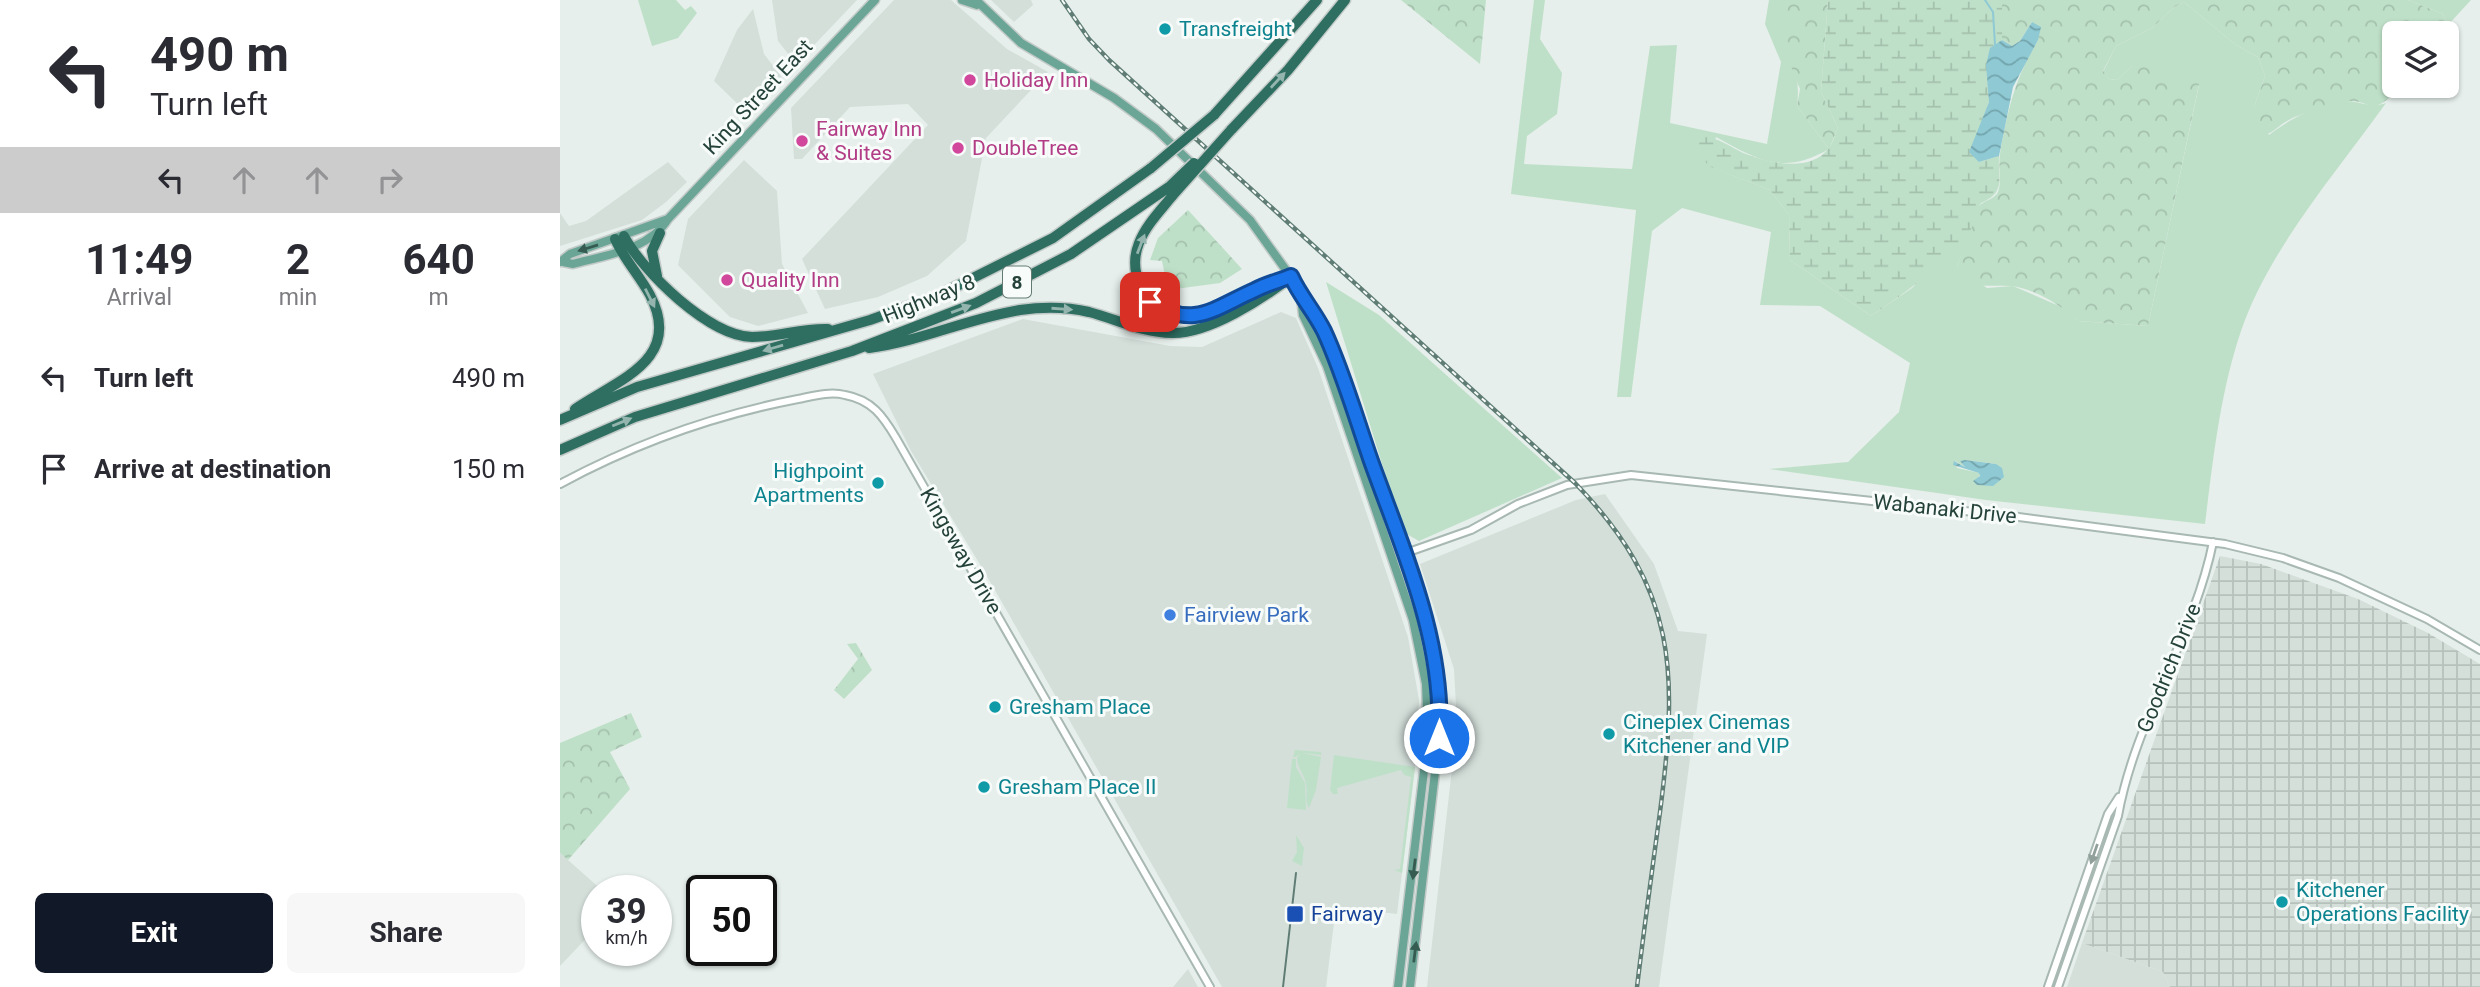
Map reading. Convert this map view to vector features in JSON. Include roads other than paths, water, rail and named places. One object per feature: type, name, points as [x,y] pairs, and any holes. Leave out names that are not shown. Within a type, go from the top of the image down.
[{"type":"highway","name":"Highway 8","points":[[560,420],[637,387],[839,329],[937,296],[1053,238],[1151,168],[1214,115],[1317,0]]},
{"type":"highway","name":"Highway 8","points":[[560,450],[656,410],[852,351],[976,303],[1071,254],[1171,191],[1287,70],[1345,0]]},
{"type":"highway","points":[[1171,191],[1139,244],[1134,266],[1139,285],[1150,302],[1167,313],[1184,317],[1207,314],[1257,289],[1291,276]]},
{"type":"highway","points":[[657,277],[652,251],[660,233]]},
{"type":"highway","points":[[560,420],[640,369],[656,344],[659,332],[656,309],[619,238]]},
{"type":"highway","points":[[625,249],[702,318],[726,332],[750,337],[813,328],[839,329]]},
{"type":"highway","points":[[852,351],[909,342],[1020,310],[1058,308],[1087,312],[1150,331],[1182,333],[1260,300],[1291,276]]},
{"type":"main road","name":"King Street East","points":[[660,233],[668,219],[875,0]]},
{"type":"main road","points":[[962,0],[976,2],[1027,47],[1114,98],[1156,129],[1250,220],[1291,276],[1301,297],[1314,312],[1325,333],[1432,645],[1440,720],[1410,987]]},
{"type":"main road","name":"King Street East","points":[[561,262],[570,254],[668,219]]},
{"type":"main road","points":[[561,262],[573,264],[625,249],[660,233]]},
{"type":"main road","points":[[1301,297],[1303,315],[1327,366],[1413,620],[1426,684],[1428,737],[1398,987]]},
{"type":"street","name":"Kingsway Drive","points":[[560,484],[626,452],[699,424],[782,402],[843,394],[876,409],[890,427],[1210,987]]},
{"type":"street","name":"Wabanaki Drive","points":[[1403,554],[1471,530],[1518,504],[1553,490],[1575,483],[1631,475],[2011,516],[2213,542],[2283,558],[2339,578],[2416,613],[2480,650]]},
{"type":"street","name":"Goodrich Drive","points":[[2059,987],[2118,816],[2122,792],[2148,718],[2203,586],[2213,542]]},
{"type":"street","name":"Goodrich Drive","points":[[2048,987],[2108,814],[2122,792]]},
{"type":"water","points":[[2032,22],[2041,27],[2038,40],[2013,87],[1999,156],[1979,162],[1969,152],[1989,102],[1986,65],[1990,48],[2002,40],[2012,46],[2020,41]]},
{"type":"water","points":[[1954,461],[1965,467],[1960,461],[1996,464],[2002,468],[2004,477],[1993,486],[1977,485],[1973,481],[1980,476],[1979,473],[1953,465]]},
{"type":"waterway","points":[[1985,0],[1993,12],[1995,45]]},
{"type":"tram line","points":[[1283,987],[1296,873]]},
{"type":"railway","points":[[1062,0],[1089,39],[1109,60],[1575,483],[1609,522],[1634,560],[1652,597],[1663,635],[1669,717],[1666,762],[1637,987]]},
{"type":"place","name":"Transfreight","points":[[1165,29]]},
{"type":"place","name":"Holiday Inn","points":[[970,80]]},
{"type":"place","name":"Fairway Inn & Suites","points":[[802,141]]},
{"type":"place","name":"DoubleTree","points":[[958,148]]},
{"type":"place","name":"Quality Inn","points":[[727,280]]},
{"type":"place","name":"Highpoint Apartments","points":[[878,483]]},
{"type":"place","name":"Fairview Park","points":[[1170,615]]},
{"type":"place","name":"Gresham Place","points":[[995,707]]},
{"type":"place","name":"Cineplex Cinemas Kitchener and VIP","points":[[1609,734]]},
{"type":"place","name":"Gresham Place II","points":[[984,787]]},
{"type":"place","name":"Kitchener Operations Facility","points":[[2282,902]]},
{"type":"place","name":"Fairway","points":[[1295,914]]}]
